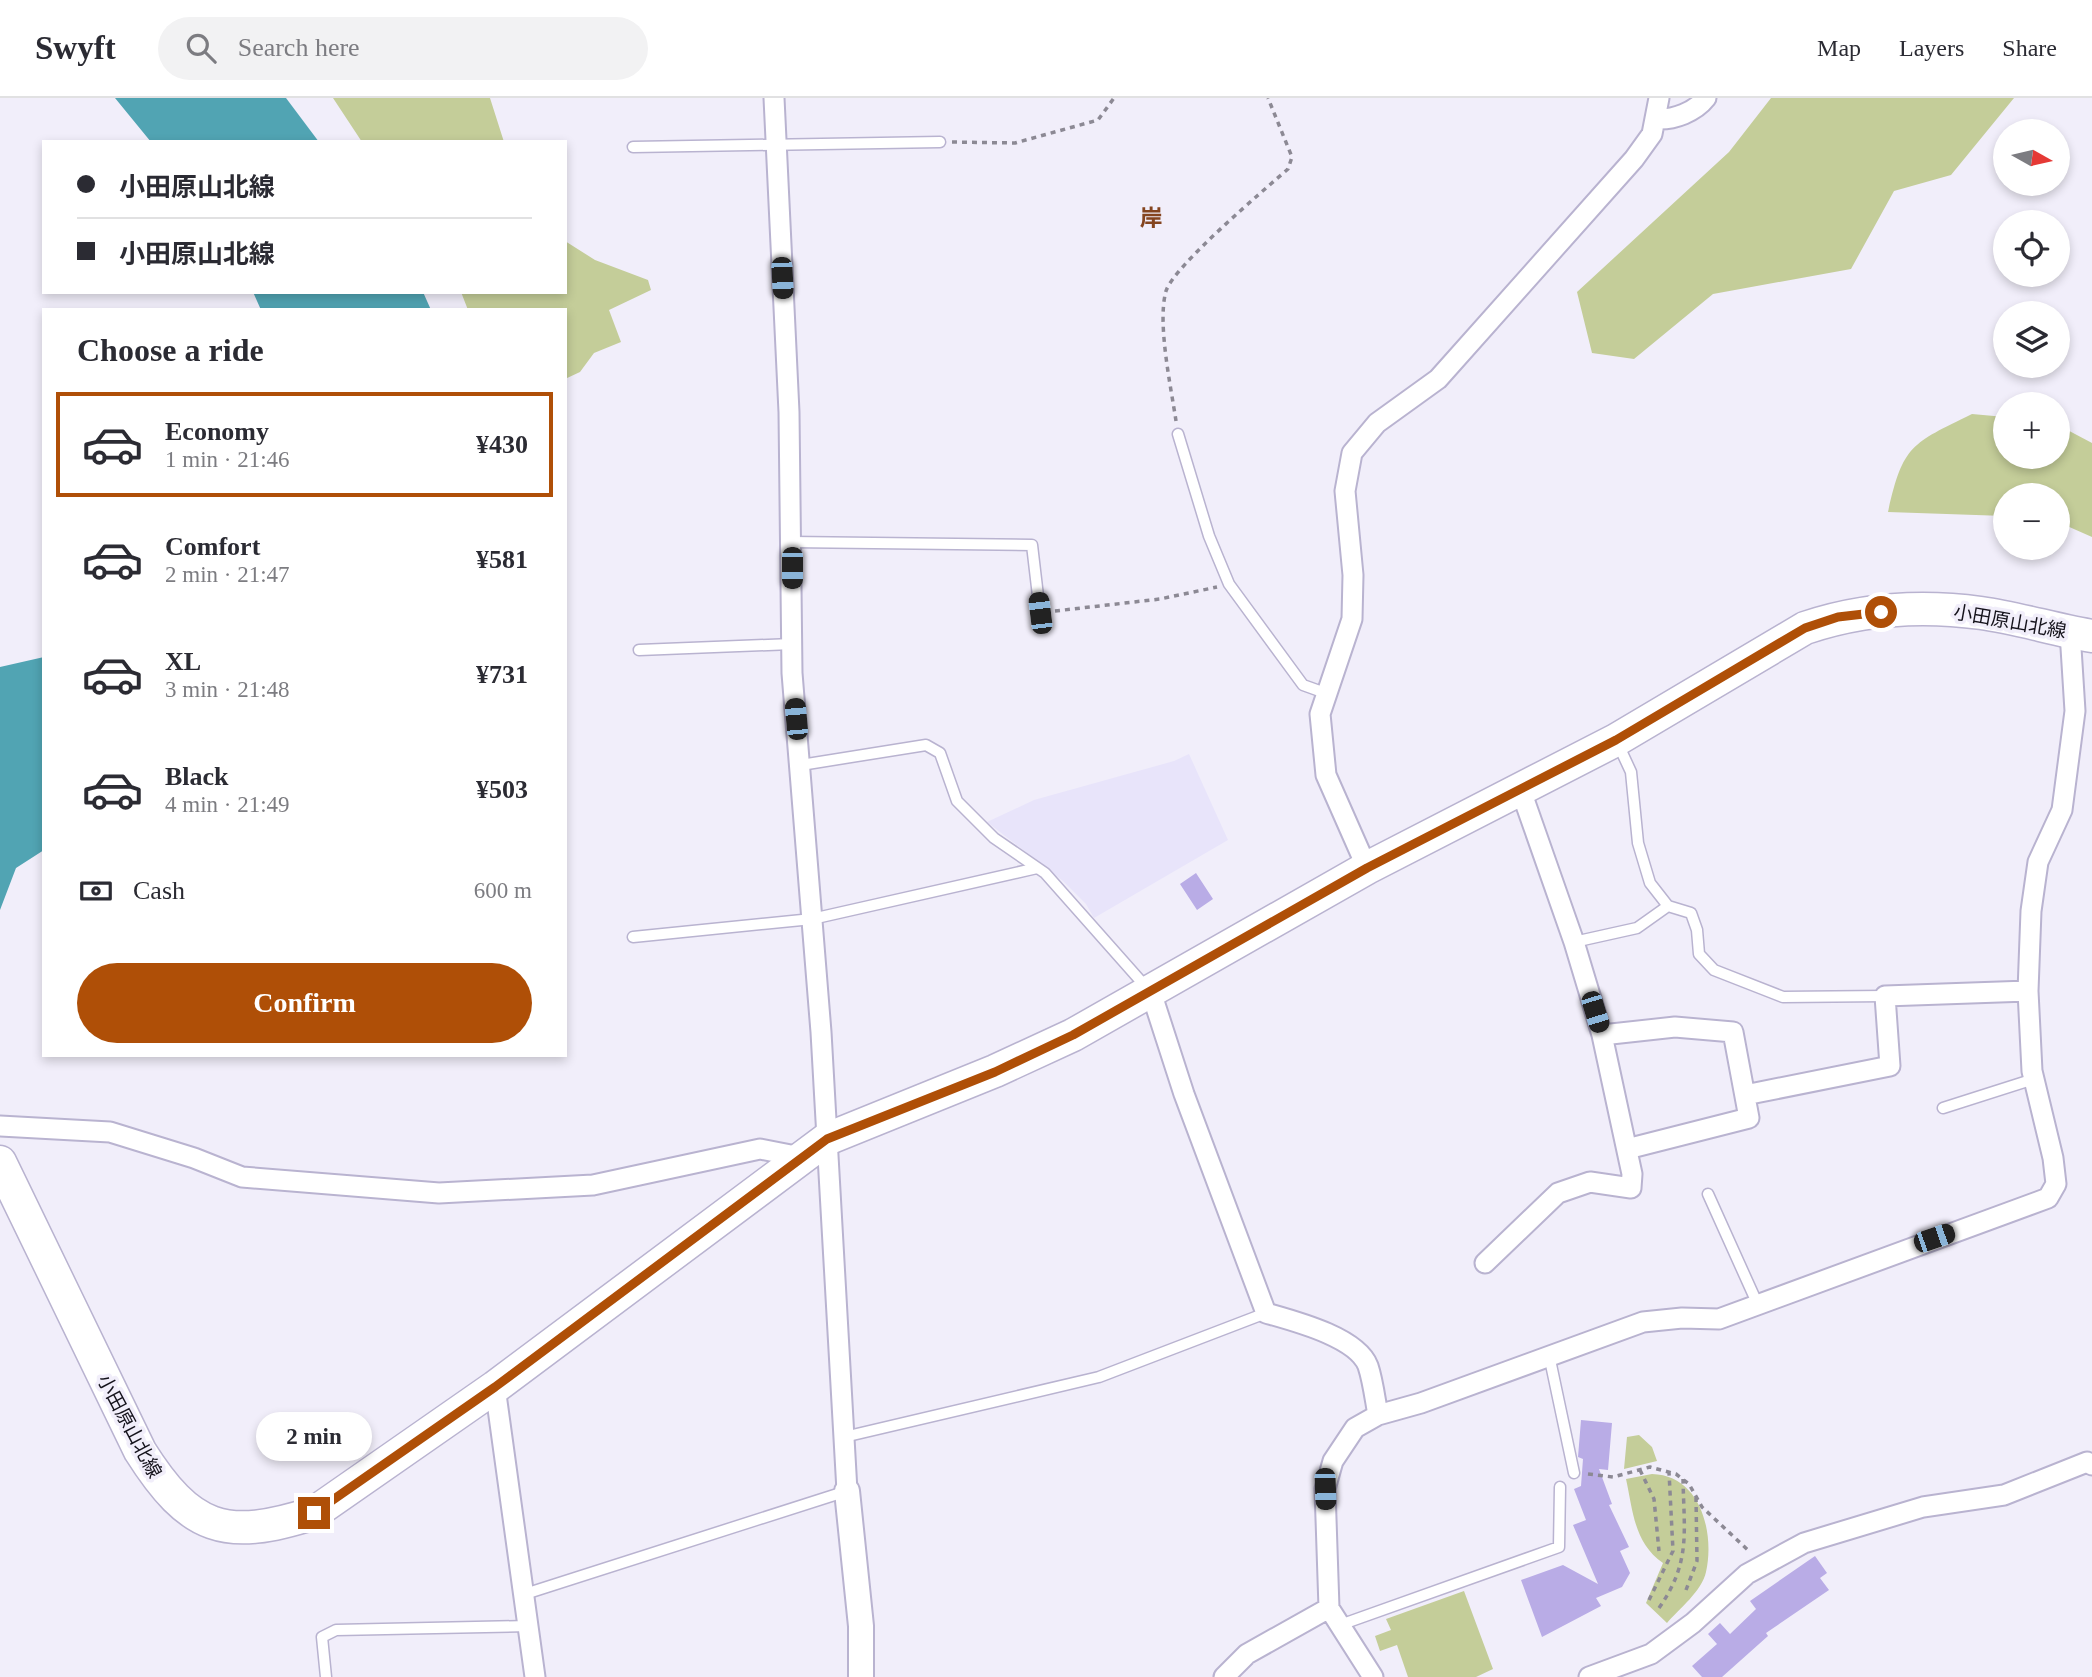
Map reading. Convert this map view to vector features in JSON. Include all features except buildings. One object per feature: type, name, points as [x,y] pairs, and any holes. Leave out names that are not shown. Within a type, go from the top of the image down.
[{"type":"main road","name":"小田原山北線","points":[[0,1162],[140,1451],[163,1487],[182,1507],[211,1523],[241,1528],[280,1524],[314,1513],[495,1387],[827,1139],[995,1072],[1152,992],[1367,868],[1616,740],[1772,645],[1805,628],[1838,617],[1930,609],[1982,613],[2081,634]]},
{"type":"street","points":[[774,98],[791,542],[792,644],[813,919],[847,1491],[861,1626],[861,1677]]},
{"type":"street","points":[[1367,868],[1326,775],[1320,714],[1352,619],[1353,575],[1345,491],[1352,453],[1377,423],[1438,379],[1634,159],[1652,134],[1660,98]]},
{"type":"street","points":[[1657,120],[1672,120],[1701,104],[1706,98]]},
{"type":"street","points":[[1373,1677],[1329,1608],[1325,1489],[1333,1461],[1355,1428],[1378,1415],[1421,1403],[1643,1322],[1682,1318],[1719,1319],[2048,1198],[2056,1184],[2053,1158],[2034,1079],[2028,991],[2031,911],[2038,862],[2062,810],[2075,711],[2081,634]]},
{"type":"street","points":[[1485,1263],[1558,1193],[1590,1182],[1632,1188],[1632,1174],[1602,1035],[1574,942],[1520,788]]},
{"type":"street","points":[[1745,1095],[1890,1066],[1885,996],[2028,991]]},
{"type":"street","points":[[1152,992],[1184,1094],[1266,1313],[1312,1328],[1355,1347],[1367,1364],[1378,1415]]},
{"type":"street","points":[[1602,1035],[1675,1027],[1733,1032],[1749,1118],[1627,1149]]},
{"type":"street","points":[[0,1126],[110,1132],[194,1158],[242,1177],[439,1193],[593,1185],[760,1149],[801,1157]]},
{"type":"street","points":[[495,1387],[535,1677]]},
{"type":"street","points":[[1589,1677],[1651,1654],[1693,1623],[1747,1574],[1804,1543],[1923,1507],[2004,1495],[2090,1462]]},
{"type":"street","points":[[1224,1677],[1247,1654],[1329,1608]]},
{"type":"lane","points":[[633,147],[940,142]]},
{"type":"lane","points":[[1178,434],[1209,536],[1229,584],[1303,685],[1328,694]]},
{"type":"lane","points":[[791,542],[1032,545],[1040,613]]},
{"type":"lane","points":[[639,650],[792,644]]},
{"type":"lane","points":[[1616,740],[1631,772],[1638,843],[1650,883],[1668,906],[1691,913],[1697,930],[1699,954],[1714,970],[1783,997],[1885,996]]},
{"type":"lane","points":[[801,765],[926,745],[940,753],[957,801],[994,838],[1037,868],[1152,992]]},
{"type":"lane","points":[[633,937],[813,919],[1037,868]]},
{"type":"lane","points":[[1574,942],[1637,928],[1668,906]]},
{"type":"lane","points":[[1943,1108],[2034,1079]]},
{"type":"lane","points":[[1708,1194],[1758,1305]]},
{"type":"lane","points":[[844,1437],[1099,1377],[1266,1313]]},
{"type":"lane","points":[[1549,1355],[1577,1473]]},
{"type":"lane","points":[[1340,1625],[1559,1547],[1560,1487]]},
{"type":"lane","points":[[525,1594],[847,1491]]},
{"type":"lane","points":[[326,1677],[322,1637],[336,1630],[528,1626]]},
{"type":"path","points":[[940,142],[1015,143],[1098,120],[1114,98]]},
{"type":"path","points":[[1178,434],[1164,343],[1166,290],[1195,254],[1288,169],[1292,157],[1268,98]]},
{"type":"path","points":[[1040,613],[1160,599],[1229,584]]},
{"type":"path","points":[[1577,1473],[1613,1477],[1650,1467],[1684,1479],[1703,1507],[1764,1565]]},
{"type":"path","points":[[1640,1469],[1654,1499],[1659,1551]]},
{"type":"path","points":[[1649,1600],[1673,1551],[1669,1472]]},
{"type":"path","points":[[1659,1608],[1676,1583],[1684,1558],[1684,1479]]},
{"type":"path","points":[[1686,1590],[1696,1561],[1696,1495]]},
{"type":"shaded area","points":[[1189,754],[1228,840],[1094,918],[1086,904],[1063,881],[987,822],[1034,800],[1174,761]]},
{"type":"green space","points":[[333,98],[490,98],[503,140],[361,140]]},
{"type":"green space","points":[[1771,98],[2014,98],[1997,119],[1993,119],[1993,124],[1951,175],[1894,191],[1851,269],[1713,294],[1634,359],[1592,353],[1577,292],[1729,152]]},
{"type":"green space","points":[[567,242],[595,260],[648,280],[651,290],[609,310],[621,342],[594,353],[580,372],[567,378],[567,308],[467,308],[462,294],[567,294]]},
{"type":"green space","points":[[1972,414],[1993,416],[1993,469],[2070,469],[2070,431],[2092,443],[2092,537],[2070,527],[2070,483],[1993,483],[1993,516],[1888,512],[1905,459],[1913,449],[1935,433]]},
{"type":"green space","points":[[1639,1435],[1652,1447],[1657,1461],[1624,1469],[1627,1437]]},
{"type":"green space","points":[[1652,1474],[1668,1477],[1682,1484],[1693,1495],[1706,1524],[1708,1540],[1704,1579],[1695,1593],[1667,1623],[1646,1603],[1663,1563],[1653,1555],[1640,1536],[1626,1479]]},
{"type":"green space","points":[[1464,1591],[1493,1669],[1476,1677],[1408,1677],[1397,1645],[1380,1651],[1375,1636],[1391,1630],[1386,1619]]},
{"type":"water","points":[[115,98],[286,98],[318,140],[149,140]]},
{"type":"water","points":[[254,294],[424,294],[430,308],[260,308]]},
{"type":"water","points":[[42,657],[42,851],[16,868],[0,910],[0,667]]},
{"type":"district","name":"岸","points":[[1151,218]]},
{"type":"route","points":[[314,1513],[495,1387],[827,1139],[995,1072],[1073,1035],[1367,868],[1616,740],[1772,645],[1805,628],[1838,617],[1881,612]]}]
